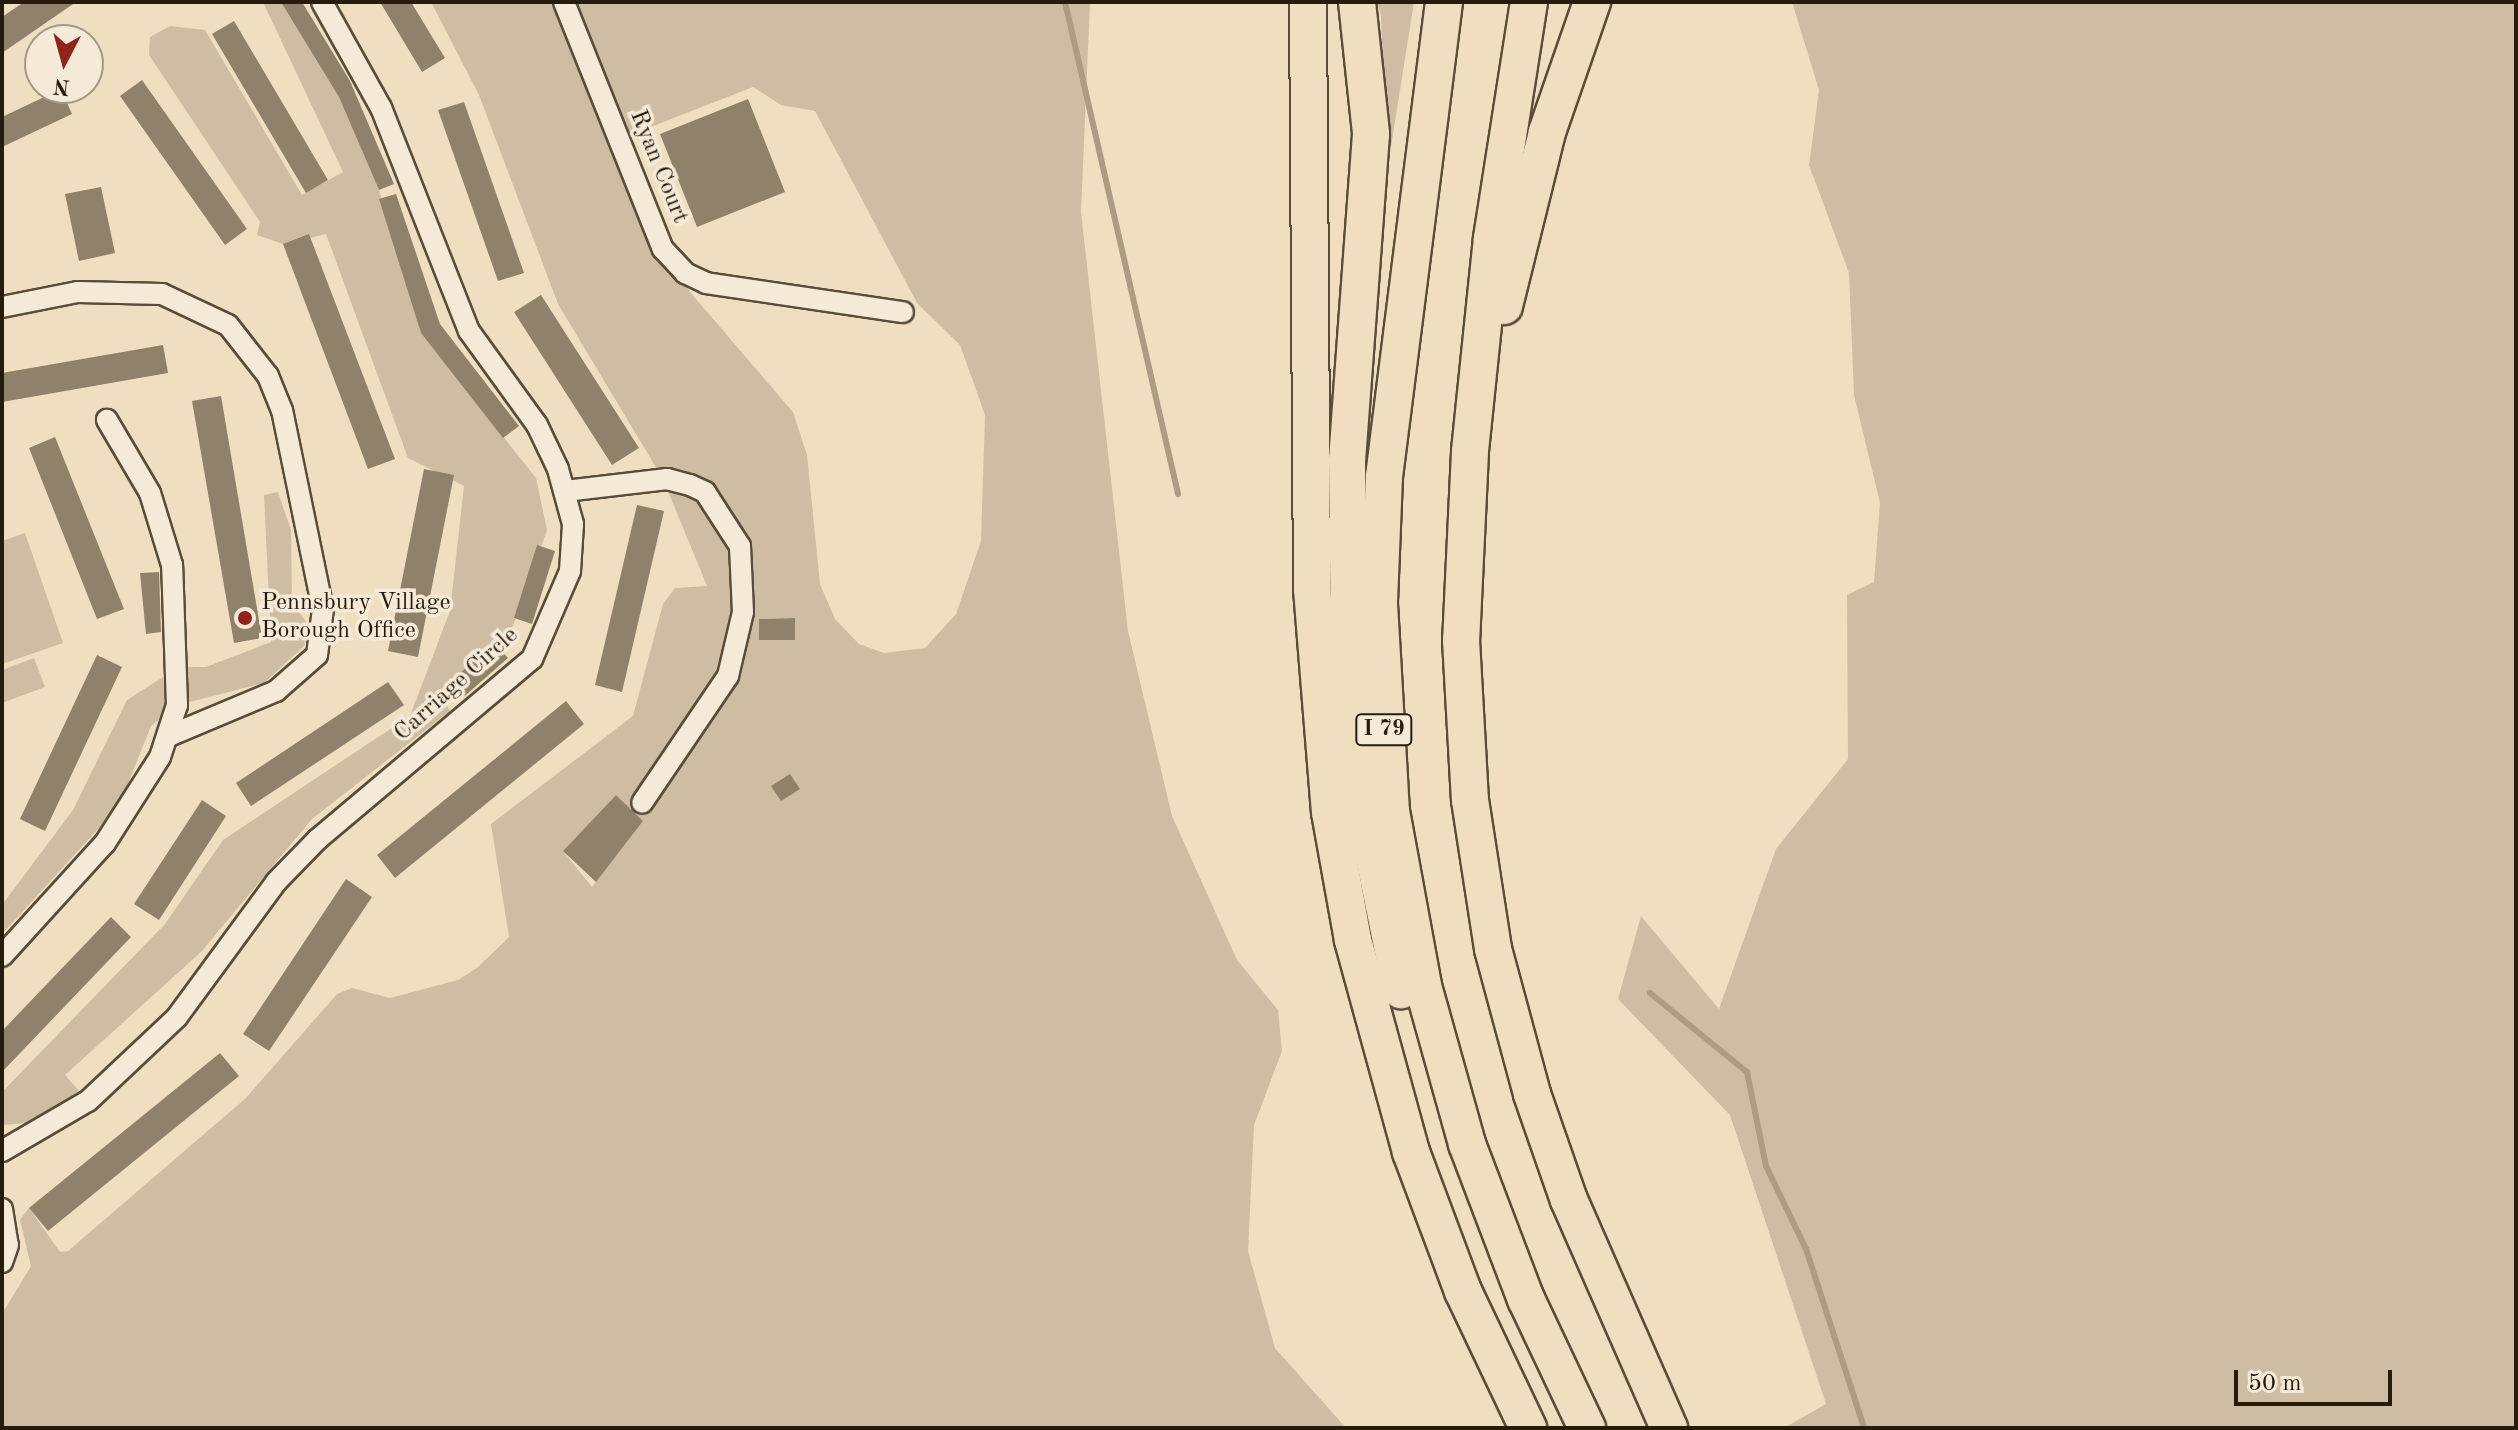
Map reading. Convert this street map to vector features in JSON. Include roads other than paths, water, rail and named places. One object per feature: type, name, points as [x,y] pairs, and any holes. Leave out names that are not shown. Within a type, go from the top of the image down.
[{"type":"highway","points":[[1308,2],[1312,589],[1330,812],[1356,954],[1411,1152],[1463,1291],[1528,1428]]},
{"type":"highway","points":[[1357,2],[1371,134],[1346,522],[1356,743],[1399,984],[1428,1079],[1496,1228]]},
{"type":"highway","name":"I 79","points":[[1444,2],[1384,477],[1384,734],[1423,986],[1496,1228],[1587,1428]]},
{"type":"highway","points":[[1529,2],[1492,238],[1470,452],[1463,722],[1493,949],[1569,1200],[1669,1428]]},
{"type":"highway","points":[[1470,452],[1527,205],[1592,2]]},
{"type":"street","name":"Carriage Circle","points":[[2,1151],[88,1101],[177,1017],[276,882],[318,839],[532,659],[570,571],[574,534],[565,491],[537,425],[469,331],[381,108],[322,2]]},
{"type":"street","name":"Ryan Court","points":[[564,2],[663,249],[685,273],[706,283],[903,312]]},
{"type":"street","points":[[2,307],[78,292],[162,294],[237,334],[282,410],[323,609],[317,655],[276,691],[169,736]]},
{"type":"street","points":[[2,956],[105,843],[169,736],[179,667],[172,565],[150,493],[107,420]]},
{"type":"street","points":[[565,491],[667,479],[690,485],[705,492],[740,546],[743,612],[728,676],[642,803]]},
{"type":"street","points":[[2,1209],[2,1262]]},
{"type":"waterway","points":[[1065,2],[1178,494]]},
{"type":"waterway","points":[[1650,993],[1747,1072],[1766,1166],[1806,1249],[1864,1428]]},
{"type":"place","name":"Pennsbury Village Borough Office","points":[[245,618]]}]
